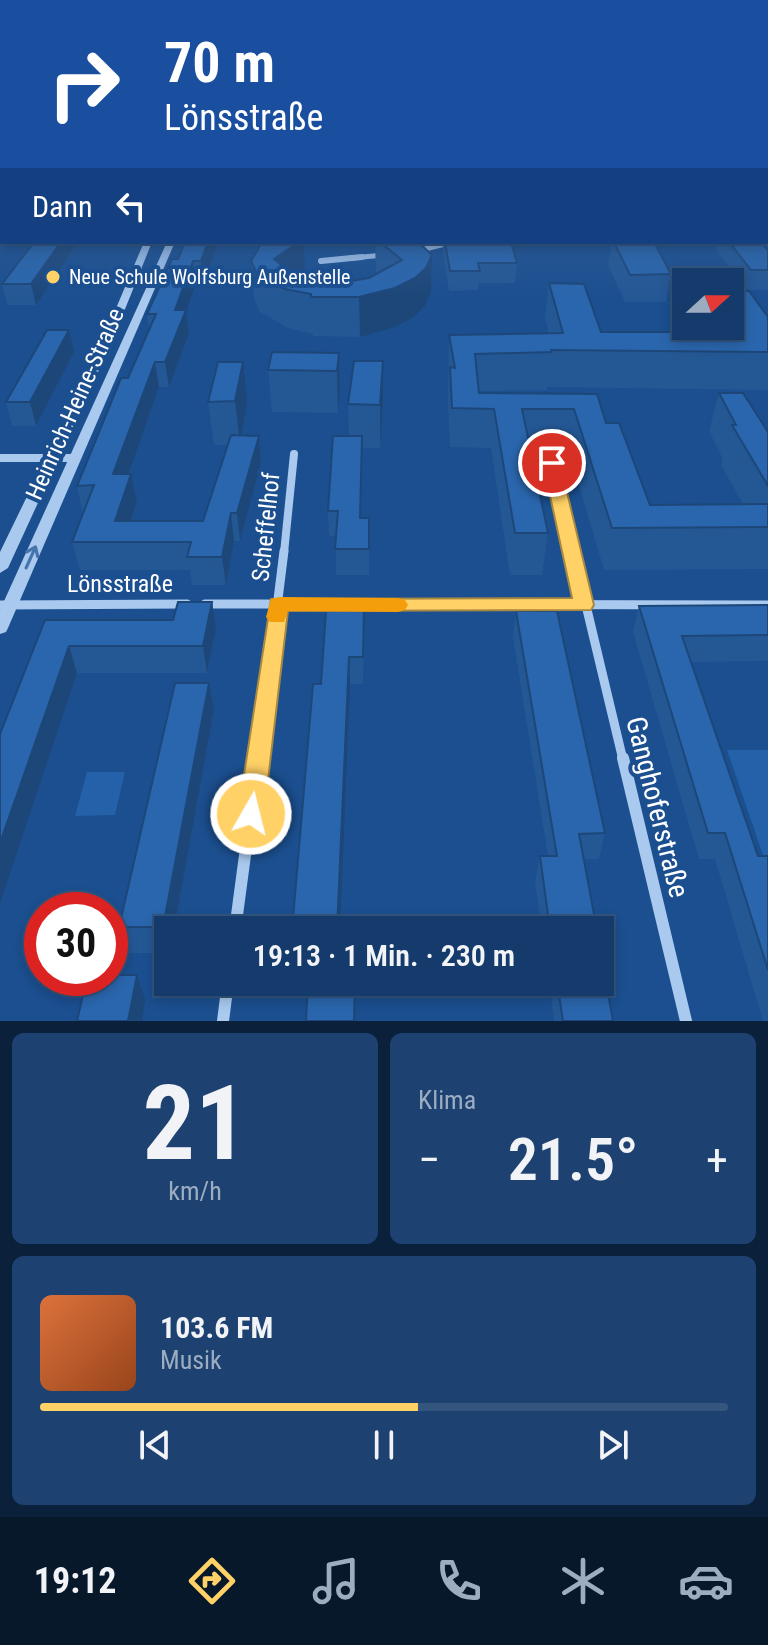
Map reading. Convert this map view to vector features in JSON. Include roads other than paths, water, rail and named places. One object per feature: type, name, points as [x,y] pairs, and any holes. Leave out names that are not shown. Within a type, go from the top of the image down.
[{"type":"street","points":[[139,244],[142,255]]},
{"type":"street","name":"Heinrich-Heine-Straße","points":[[0,568],[106,344],[147,244]]},
{"type":"street","name":"Heinrich-Heine-Straße","points":[[0,628],[5,605],[75,458],[170,244]]},
{"type":"street","points":[[402,253],[431,250],[448,244]]},
{"type":"street","points":[[321,261],[388,255]]},
{"type":"street","name":"Scheffelhof","points":[[237,916],[279,604],[294,454]]},
{"type":"street","points":[[0,458],[75,458]]},
{"type":"street","name":"Ganghoferstraße","points":[[552,463],[686,1021]]},
{"type":"street","name":"Lönsstraße","points":[[5,605],[768,605]]},
{"type":"street","points":[[223,1021],[226,996]]},
{"type":"place","name":"Neue Schule Wolfsburg Außenstelle","points":[[53,277]]}]
